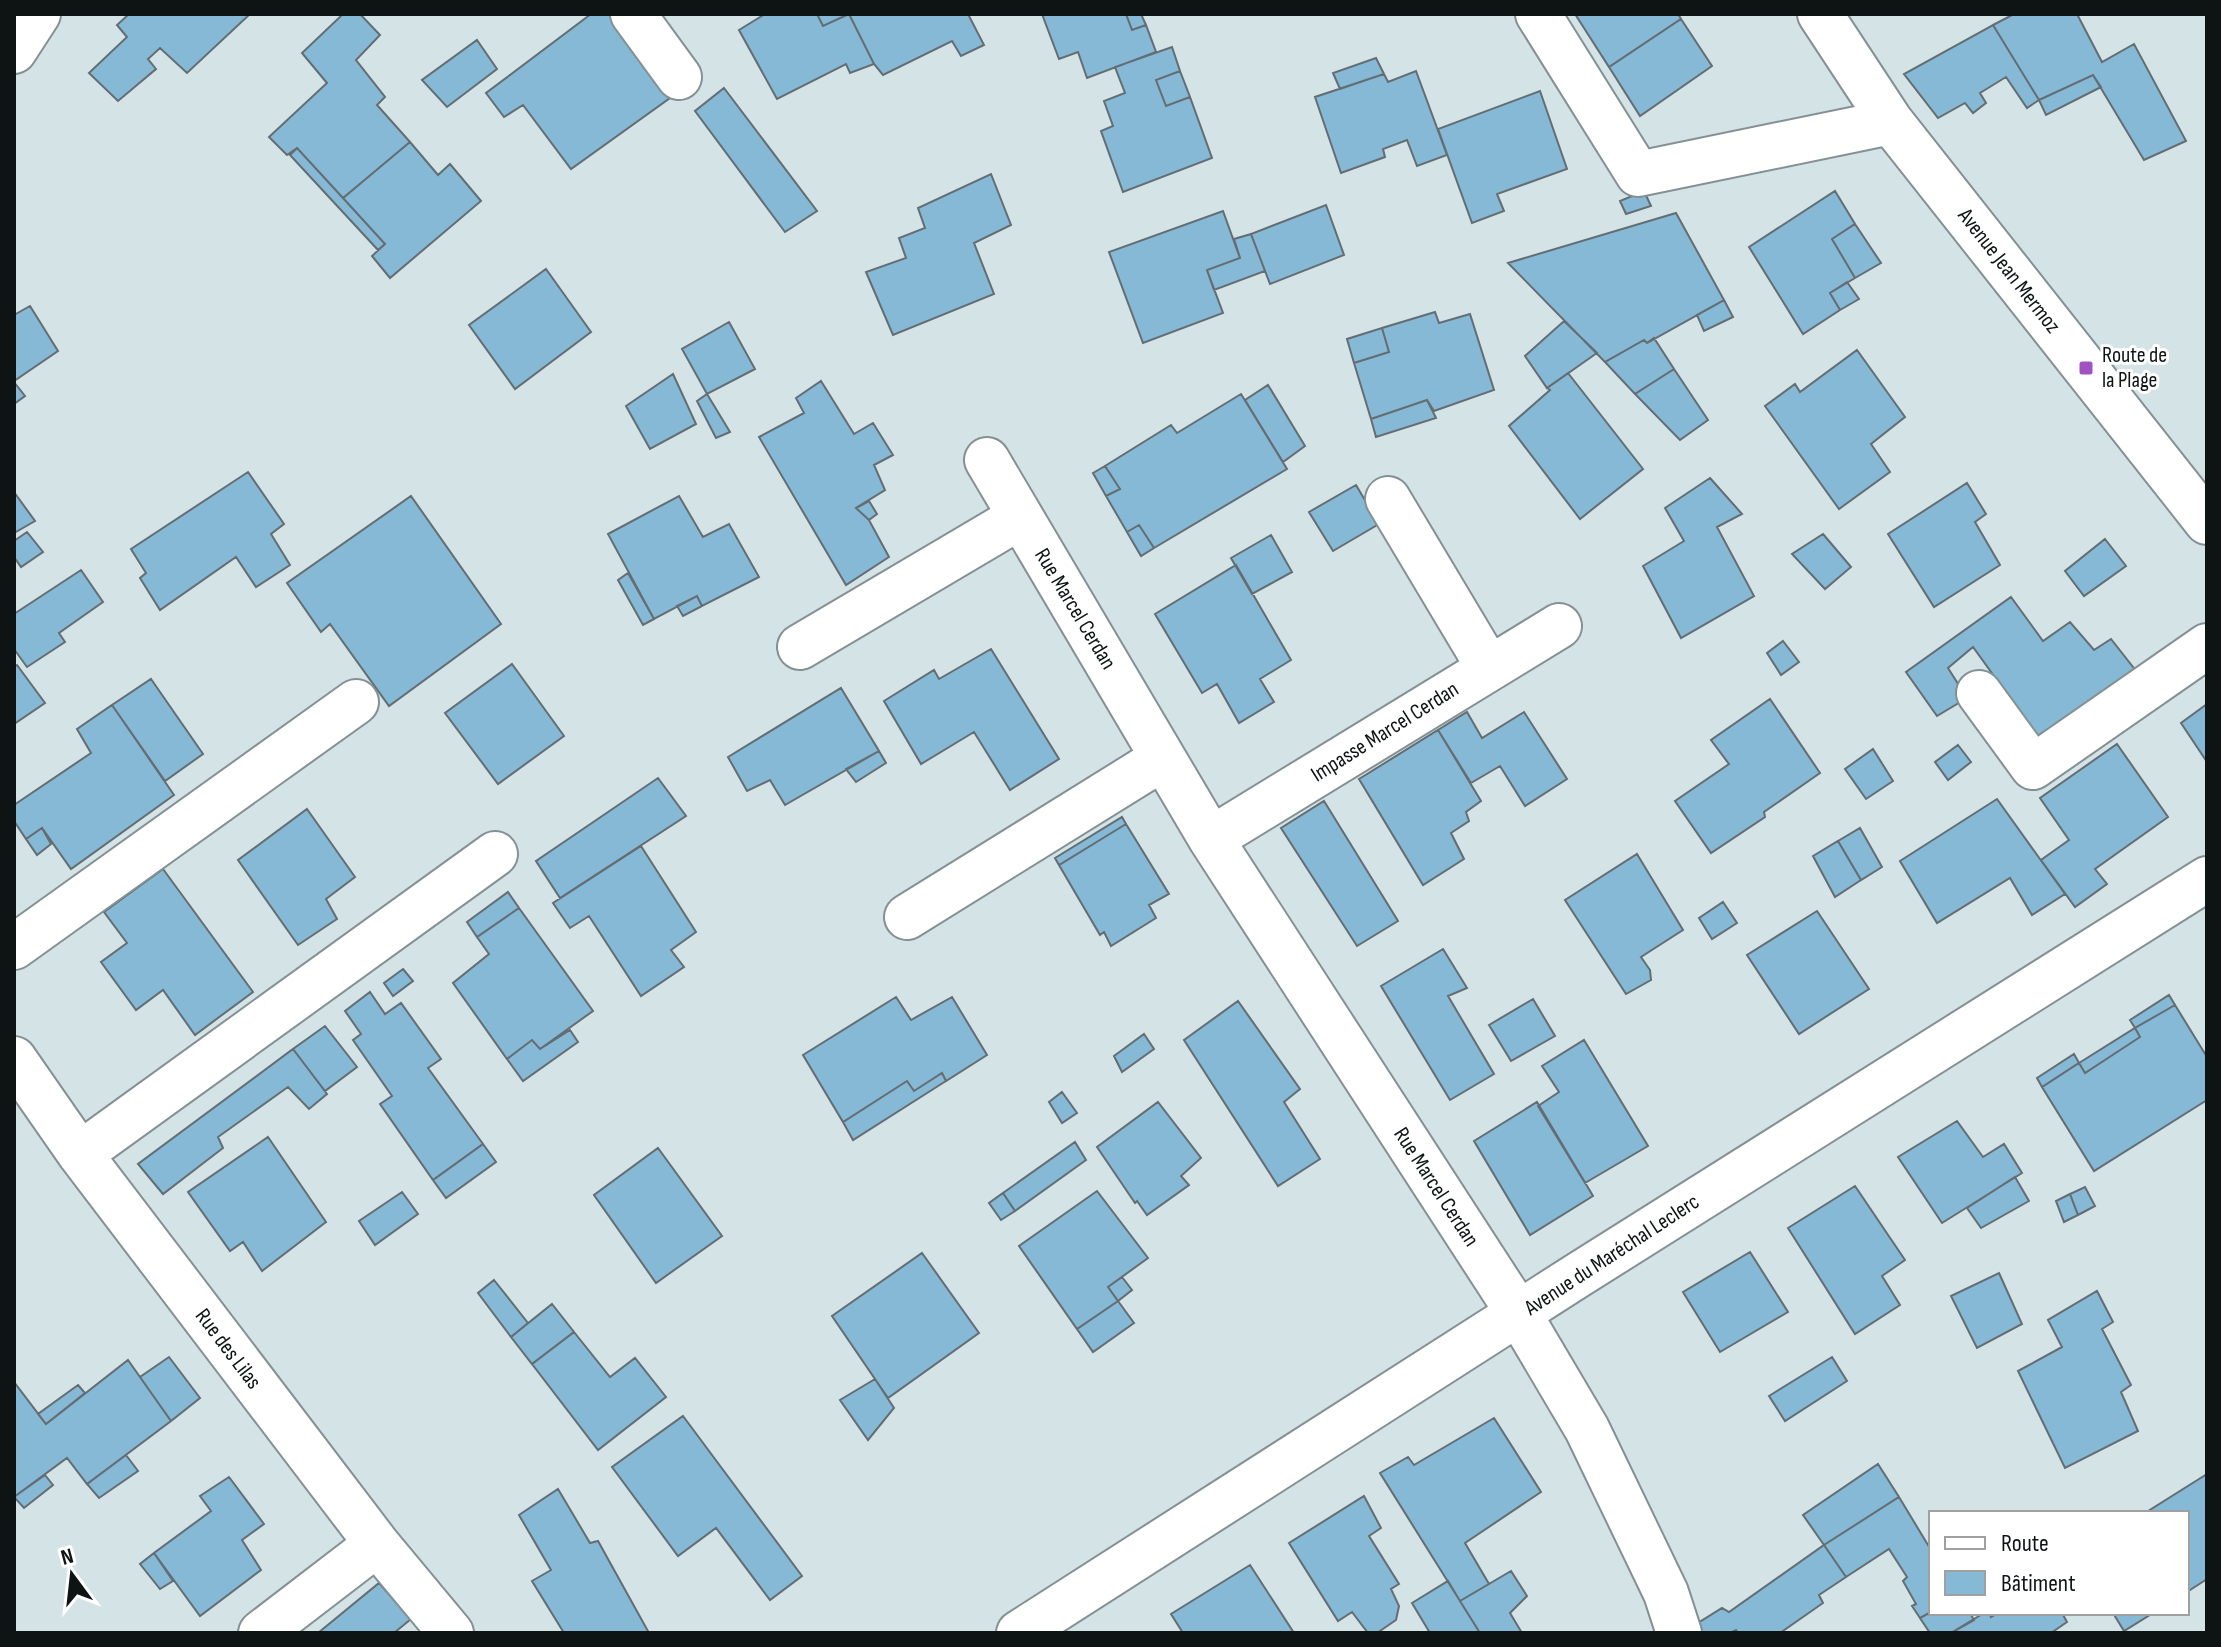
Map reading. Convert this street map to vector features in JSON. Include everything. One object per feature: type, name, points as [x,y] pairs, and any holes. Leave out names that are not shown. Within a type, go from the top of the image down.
[{"type":"street","points":[[14,51],[38,14]]},
{"type":"street","points":[[633,14],[679,77]]},
{"type":"street","points":[[1538,14],[1638,174],[1891,122]]},
{"type":"street","name":"Avenue Jean Mermoz","points":[[1820,14],[1891,122],[2207,522]]},
{"type":"street","name":"Rue Marcel Cerdan","points":[[987,460],[1211,839],[1519,1314],[1587,1429],[1666,1593],[1679,1633]]},
{"type":"street","points":[[1388,499],[1489,668]]},
{"type":"street","points":[[800,647],[1020,517]]},
{"type":"street","name":"Impasse Marcel Cerdan","points":[[1211,839],[1559,626]]},
{"type":"street","points":[[1979,693],[2033,767],[2207,646]]},
{"type":"street","points":[[14,947],[356,702]]},
{"type":"street","points":[[907,917],[1163,758]]},
{"type":"street","points":[[80,1154],[495,854]]},
{"type":"street","name":"Avenue du Maréchal Leclerc","points":[[1019,1633],[2207,879]]},
{"type":"street","name":"Rue des Lilas","points":[[14,1059],[80,1154],[377,1544],[451,1633]]},
{"type":"street","points":[[261,1633],[377,1544]]},
{"type":"building","points":[[129,14],[250,14],[187,73],[160,48],[148,59],[156,69],[118,101],[89,73],[127,37],[117,25]]},
{"type":"building","points":[[343,14],[360,14],[380,35],[356,60],[385,97],[377,105],[410,142],[343,198],[297,148],[287,155],[269,137],[327,83],[302,53]]},
{"type":"building","points":[[591,14],[609,14],[670,98],[571,169],[523,105],[504,117],[486,93]]},
{"type":"building","points":[[765,14],[817,14],[823,26],[849,14],[874,64],[850,73],[846,64],[777,99],[739,30]]},
{"type":"building","points":[[817,14],[849,14],[823,26]]},
{"type":"building","points":[[849,14],[968,14],[984,45],[961,56],[952,41],[883,75],[874,64]]},
{"type":"building","points":[[1042,14],[1126,14],[1132,30],[1146,25],[1156,52],[1087,78],[1078,52],[1059,59]]},
{"type":"building","points":[[1126,14],[1141,14],[1146,25],[1132,30]]},
{"type":"building","points":[[1575,14],[1678,14],[1681,19],[1609,67]]},
{"type":"building","points":[[2014,14],[2077,14],[2102,62],[2134,44],[2186,141],[2144,160],[2093,75],[2039,100],[1993,25]]},
{"type":"building","points":[[1681,19],[1712,66],[1640,116],[1609,67]]},
{"type":"building","points":[[1993,25],[2039,100],[2027,108],[2006,77],[1980,93],[1986,103],[1973,113],[1965,103],[1938,118],[1904,74]]},
{"type":"building","points":[[477,40],[497,69],[447,107],[422,80]]},
{"type":"building","points":[[1172,47],[1180,71],[1156,80],[1166,106],[1190,97],[1212,158],[1123,192],[1101,131],[1113,126],[1104,101],[1125,93],[1115,67]]},
{"type":"building","points":[[1376,58],[1384,74],[1340,89],[1333,73]]},
{"type":"building","points":[[1180,71],[1190,97],[1166,106],[1156,80]]},
{"type":"building","points":[[1416,71],[1447,155],[1417,166],[1407,140],[1383,149],[1385,157],[1341,173],[1315,97],[1384,74],[1388,82]]},
{"type":"building","points":[[2093,75],[2101,87],[2046,115],[2039,100]]},
{"type":"building","points":[[724,88],[817,211],[785,232],[695,111]]},
{"type":"building","points":[[1540,91],[1567,169],[1497,194],[1504,211],[1472,223],[1438,129]]},
{"type":"building","points":[[410,142],[438,175],[450,164],[481,201],[390,278],[372,256],[385,244],[343,198]]},
{"type":"building","points":[[297,148],[385,244],[378,250],[290,155]]},
{"type":"building","points":[[991,174],[1011,225],[974,243],[994,294],[893,335],[866,272],[906,258],[899,238],[925,228],[918,208]]},
{"type":"building","points":[[1644,191],[1651,206],[1626,214],[1620,201]]},
{"type":"building","points":[[1835,191],[1855,224],[1832,239],[1855,278],[1830,293],[1840,310],[1803,334],[1749,247]]},
{"type":"building","points":[[1326,205],[1344,255],[1270,284],[1251,234]]},
{"type":"building","points":[[1223,211],[1240,258],[1207,270],[1223,313],[1143,343],[1109,252]]},
{"type":"building","points":[[1676,213],[1724,300],[1647,343],[1644,340],[1605,362],[1508,263]]},
{"type":"building","points":[[1855,224],[1881,263],[1855,278],[1832,239]]},
{"type":"building","points":[[1251,234],[1265,271],[1214,290],[1207,270],[1240,258],[1234,239]]},
{"type":"building","points":[[546,269],[591,332],[515,389],[469,325]]},
{"type":"building","points":[[1847,282],[1859,299],[1840,310],[1830,293]]},
{"type":"building","points":[[1724,300],[1733,317],[1704,331],[1697,315]]},
{"type":"building","points":[[30,306],[58,351],[14,381],[14,315]]},
{"type":"building","points":[[1435,312],[1439,323],[1470,314],[1494,390],[1434,411],[1427,400],[1371,419],[1354,363],[1389,352],[1382,328]]},
{"type":"building","points":[[1564,321],[1597,353],[1547,388],[1525,356]]},
{"type":"building","points":[[729,322],[755,369],[707,394],[682,349]]},
{"type":"building","points":[[1382,328],[1389,352],[1354,363],[1347,339]]},
{"type":"building","points":[[1654,338],[1674,369],[1635,394],[1605,362],[1644,340],[1647,343]]},
{"type":"building","points":[[1857,350],[1905,417],[1871,444],[1890,472],[1839,509],[1765,406],[1795,384],[1800,392]]},
{"type":"building","points":[[1674,369],[1708,420],[1680,440],[1635,394]]},
{"type":"building","points":[[1568,373],[1643,469],[1580,519],[1509,426],[1550,390],[1547,388]]},
{"type":"building","points":[[673,374],[696,424],[650,449],[626,406]]},
{"type":"building","points":[[821,381],[854,434],[873,423],[893,455],[874,465],[885,490],[856,508],[869,520],[889,557],[846,585],[759,437],[804,413],[796,398]]},
{"type":"building","points":[[14,382],[25,396],[14,404]]},
{"type":"building","points":[[1268,385],[1305,446],[1283,462],[1245,400]]},
{"type":"building","points":[[707,394],[730,432],[716,438],[697,401]]},
{"type":"building","points":[[1241,394],[1287,469],[1154,548],[1139,525],[1127,532],[1106,496],[1120,489],[1105,466],[1171,425],[1177,433]]},
{"type":"building","points":[[1427,400],[1436,418],[1376,437],[1371,419]]},
{"type":"building","points":[[1105,466],[1120,489],[1106,496],[1093,473]]},
{"type":"building","points":[[248,472],[284,524],[271,534],[290,565],[256,587],[236,557],[160,610],[140,578],[146,573],[131,549]]},
{"type":"building","points":[[1710,478],[1742,514],[1717,527],[1754,596],[1681,638],[1643,566],[1684,541],[1665,508]]},
{"type":"building","points":[[1967,483],[1986,514],[1975,522],[2000,565],[1934,607],[1888,534]]},
{"type":"building","points":[[1356,485],[1379,524],[1333,551],[1309,512]]},
{"type":"building","points":[[14,492],[35,521],[14,533]]},
{"type":"building","points":[[411,496],[501,624],[389,706],[330,624],[321,632],[287,583]]},
{"type":"building","points":[[679,496],[703,537],[729,524],[759,577],[702,606],[697,596],[654,619],[608,534]]},
{"type":"building","points":[[869,501],[877,514],[869,520],[856,508]]},
{"type":"building","points":[[1139,525],[1154,548],[1141,556],[1127,532]]},
{"type":"building","points":[[27,532],[43,552],[21,567],[14,557],[14,541]]},
{"type":"building","points":[[1823,534],[1851,567],[1825,589],[1792,554]]},
{"type":"building","points":[[1271,535],[1292,572],[1252,594],[1231,558]]},
{"type":"building","points":[[2105,539],[2126,566],[2084,596],[2065,571]]},
{"type":"building","points":[[1236,565],[1291,660],[1260,679],[1274,702],[1239,723],[1217,684],[1202,693],[1155,614]]},
{"type":"building","points":[[81,570],[103,602],[59,633],[65,642],[27,667],[14,649],[14,614]]},
{"type":"building","points":[[628,573],[654,619],[643,625],[618,580]]},
{"type":"building","points":[[697,596],[702,606],[683,616],[677,606]]},
{"type":"building","points":[[2011,597],[2043,641],[2070,622],[2094,650],[2111,639],[2144,681],[2045,752],[2001,701],[2009,697],[1973,647],[1948,668],[1967,698],[1937,716],[1906,672]]},
{"type":"building","points":[[1783,641],[1799,662],[1781,675],[1767,653]]},
{"type":"building","points":[[991,649],[1059,759],[1010,790],[974,732],[921,764],[884,701],[934,670],[939,679]]},
{"type":"building","points":[[512,664],[564,736],[498,784],[445,713]]},
{"type":"building","points":[[17,665],[45,703],[14,724],[14,667]]},
{"type":"building","points":[[151,679],[203,754],[165,781],[112,705]]},
{"type":"building","points":[[841,688],[879,751],[785,805],[770,780],[747,791],[728,757]]},
{"type":"building","points":[[1770,699],[1820,773],[1764,812],[1765,817],[1711,853],[1675,801],[1729,764],[1711,740]]},
{"type":"building","points":[[2207,704],[2207,762],[2181,723]]},
{"type":"building","points":[[112,705],[174,795],[71,869],[42,828],[26,839],[14,821],[14,805],[91,753],[77,729]]},
{"type":"building","points":[[1467,712],[1482,738],[1524,712],[1567,779],[1525,806],[1500,766],[1471,783],[1438,730]]},
{"type":"building","points":[[1438,730],[1481,801],[1466,812],[1469,821],[1451,833],[1464,859],[1423,885],[1359,779]]},
{"type":"building","points":[[2117,744],[2168,817],[2095,869],[2107,884],[2075,907],[2041,860],[2069,840],[2040,798]]},
{"type":"building","points":[[1958,745],[1971,762],[1948,780],[1935,762]]},
{"type":"building","points":[[1873,749],[1893,781],[1866,799],[1845,769]]},
{"type":"building","points":[[879,751],[886,763],[856,782],[846,769]]},
{"type":"building","points":[[658,778],[686,816],[560,898],[536,861]]},
{"type":"building","points":[[1997,799],[2065,894],[2032,915],[2010,878],[1937,923],[1900,861]]},
{"type":"building","points":[[1324,801],[1398,921],[1357,946],[1281,828]]},
{"type":"building","points":[[307,809],[355,877],[326,899],[337,919],[298,945],[238,860]]},
{"type":"building","points":[[1122,817],[1126,824],[1059,865],[1055,858]]},
{"type":"building","points":[[1126,824],[1169,894],[1149,905],[1156,918],[1111,946],[1104,932],[1100,935],[1059,865]]},
{"type":"building","points":[[42,828],[51,844],[37,855],[26,839]]},
{"type":"building","points":[[1860,828],[1882,867],[1861,880],[1838,841]]},
{"type":"building","points":[[1838,841],[1861,880],[1835,897],[1813,856]]},
{"type":"building","points":[[641,846],[696,932],[671,950],[684,967],[641,996],[589,916],[570,928],[553,903]]},
{"type":"building","points":[[1637,854],[1683,930],[1641,957],[1650,970],[1651,980],[1626,994],[1565,900]]},
{"type":"building","points":[[163,869],[253,992],[195,1035],[163,990],[136,1010],[101,962],[127,943],[104,912]]},
{"type":"building","points":[[508,892],[519,908],[477,937],[467,922]]},
{"type":"building","points":[[1723,902],[1737,923],[1712,939],[1699,918]]},
{"type":"building","points":[[519,908],[593,1011],[540,1049],[532,1040],[507,1059],[453,983],[489,954],[477,937]]},
{"type":"building","points":[[1817,911],[1869,989],[1799,1034],[1747,955]]},
{"type":"building","points":[[1443,949],[1467,988],[1448,996],[1494,1074],[1450,1100],[1381,986]]},
{"type":"building","points":[[403,969],[413,981],[393,996],[384,983]]},
{"type":"building","points":[[370,992],[385,1014],[401,1003],[441,1059],[428,1068],[483,1144],[433,1180],[380,1104],[392,1096],[353,1040],[361,1034],[345,1011]]},
{"type":"building","points":[[2169,995],[2175,1005],[2135,1028],[2130,1020]]},
{"type":"building","points":[[896,997],[911,1020],[952,997],[987,1055],[946,1081],[942,1073],[914,1091],[907,1081],[843,1122],[803,1055]]},
{"type":"building","points":[[1533,999],[1555,1036],[1511,1061],[1489,1025]]},
{"type":"building","points":[[1238,1001],[1300,1089],[1284,1102],[1320,1159],[1278,1186],[1184,1040]]},
{"type":"building","points":[[2175,1005],[2207,1057],[2207,1100],[2094,1171],[2042,1087],[2079,1063],[2085,1073],[2140,1037],[2135,1028]]},
{"type":"building","points":[[325,1026],[357,1067],[325,1091],[293,1049]]},
{"type":"building","points":[[2135,1028],[2140,1037],[2085,1073],[2079,1063]]},
{"type":"building","points":[[570,1030],[578,1042],[523,1081],[507,1059],[532,1040],[540,1049]]},
{"type":"building","points":[[1144,1034],[1154,1049],[1122,1072],[1114,1056]]},
{"type":"building","points":[[1584,1040],[1648,1146],[1585,1183],[1538,1106],[1559,1092],[1542,1066]]},
{"type":"building","points":[[293,1049],[327,1094],[309,1109],[288,1087],[218,1137],[223,1148],[163,1194],[138,1164]]},
{"type":"building","points":[[2074,1054],[2079,1063],[2042,1087],[2037,1078]]},
{"type":"building","points":[[942,1073],[946,1081],[853,1140],[843,1122],[907,1081],[914,1091]]},
{"type":"building","points":[[1062,1092],[1077,1113],[1062,1123],[1049,1102]]},
{"type":"building","points":[[1158,1102],[1201,1158],[1181,1176],[1189,1185],[1147,1215],[1137,1201],[1135,1203],[1097,1147]]},
{"type":"building","points":[[1537,1102],[1593,1196],[1530,1235],[1474,1141]]},
{"type":"building","points":[[1957,1121],[1983,1157],[2004,1144],[2022,1173],[1942,1223],[1898,1157]]},
{"type":"building","points":[[268,1137],[326,1222],[262,1271],[243,1242],[230,1251],[188,1192]]},
{"type":"building","points":[[1075,1142],[1086,1160],[1015,1211],[1003,1193]]},
{"type":"building","points":[[483,1144],[496,1162],[446,1198],[433,1180]]},
{"type":"building","points":[[658,1148],[722,1236],[656,1283],[594,1195]]},
{"type":"building","points":[[2015,1177],[2029,1201],[1981,1228],[1967,1208]]},
{"type":"building","points":[[1855,1186],[1905,1260],[1882,1276],[1900,1305],[1855,1334],[1788,1228]]},
{"type":"building","points":[[2085,1187],[2095,1206],[2078,1215],[2070,1194]]},
{"type":"building","points":[[1097,1191],[1148,1258],[1108,1287],[1118,1301],[1077,1329],[1019,1246]]},
{"type":"building","points":[[402,1192],[418,1214],[375,1245],[359,1221]]},
{"type":"building","points":[[1003,1193],[1015,1211],[1001,1220],[989,1203]]},
{"type":"building","points":[[2070,1194],[2078,1215],[2064,1222],[2056,1201]]},
{"type":"building","points":[[1750,1252],[1788,1312],[1720,1352],[1683,1292]]},
{"type":"building","points":[[922,1253],[979,1333],[888,1398],[832,1316]]},
{"type":"building","points":[[1999,1273],[2022,1324],[1977,1348],[1951,1296]]},
{"type":"building","points":[[1122,1277],[1132,1290],[1118,1301],[1108,1287]]},
{"type":"building","points":[[494,1280],[528,1323],[511,1337],[478,1293]]},
{"type":"building","points":[[2097,1291],[2113,1322],[2102,1329],[2131,1385],[2121,1392],[2138,1431],[2065,1468],[2018,1371],[2062,1347],[2048,1320]]},
{"type":"building","points":[[1118,1301],[1134,1323],[1093,1352],[1077,1329]]},
{"type":"building","points":[[552,1304],[574,1332],[532,1364],[511,1337]]},
{"type":"building","points":[[574,1332],[610,1377],[635,1358],[666,1397],[598,1450],[532,1364]]},
{"type":"building","points":[[169,1357],[200,1398],[171,1421],[140,1377]]},
{"type":"building","points":[[1832,1357],[1847,1381],[1785,1421],[1769,1396]]},
{"type":"building","points":[[128,1360],[171,1421],[87,1484],[67,1458],[14,1497],[14,1382],[46,1424]]},
{"type":"building","points":[[875,1379],[894,1408],[868,1440],[840,1400]]},
{"type":"building","points":[[78,1385],[85,1393],[46,1424],[38,1414]]},
{"type":"building","points":[[683,1416],[802,1576],[770,1600],[716,1528],[678,1556],[612,1467]]},
{"type":"building","points":[[1494,1418],[1541,1492],[1465,1543],[1489,1584],[1460,1601],[1380,1473],[1408,1457],[1414,1465]]},
{"type":"building","points":[[126,1455],[138,1471],[99,1498],[87,1484]]},
{"type":"building","points":[[1878,1464],[1899,1497],[1824,1545],[1803,1515]]},
{"type":"building","points":[[2207,1474],[2207,1579],[2189,1591],[2189,1511],[2148,1511]]},
{"type":"building","points":[[45,1475],[53,1485],[24,1508],[14,1497]]},
{"type":"building","points":[[229,1477],[264,1524],[242,1540],[261,1570],[200,1616],[154,1553],[211,1511],[200,1496]]},
{"type":"building","points":[[558,1489],[590,1543],[598,1541],[649,1633],[564,1633],[532,1581],[551,1570],[519,1515]]},
{"type":"building","points":[[1364,1496],[1381,1528],[1369,1536],[1399,1584],[1391,1589],[1399,1606],[1396,1620],[1377,1633],[1368,1633],[1352,1612],[1338,1621],[1289,1543]]},
{"type":"building","points":[[1899,1497],[1929,1547],[1929,1613],[1920,1618],[1912,1606],[1916,1604],[1903,1581],[1907,1577],[1889,1549],[1846,1577],[1824,1545]]},
{"type":"building","points":[[1824,1545],[1846,1577],[1819,1595],[1823,1603],[1780,1633],[1738,1633],[1736,1630],[1730,1633],[1702,1633],[1698,1623],[1722,1608],[1729,1612]]},
{"type":"building","points":[[154,1553],[173,1581],[160,1589],[140,1564]]},
{"type":"building","points":[[1250,1565],[1294,1633],[1183,1633],[1171,1614]]},
{"type":"building","points":[[1511,1571],[1527,1596],[1510,1613],[1522,1633],[1480,1633],[1460,1601]]},
{"type":"building","points":[[1448,1581],[1480,1633],[1430,1633],[1412,1603]]},
{"type":"building","points":[[379,1583],[411,1619],[394,1633],[318,1633]]},
{"type":"building","points":[[1929,1613],[1971,1615],[1974,1620],[1951,1633],[1930,1633],[1920,1618]]},
{"type":"building","points":[[1981,1615],[2063,1615],[2067,1622],[2051,1633],[1951,1633]]},
{"type":"building","points":[[2114,1615],[2150,1615],[2124,1631]]},
{"type":"place","name":"Route de la Plage","points":[[2086,368]]}]
